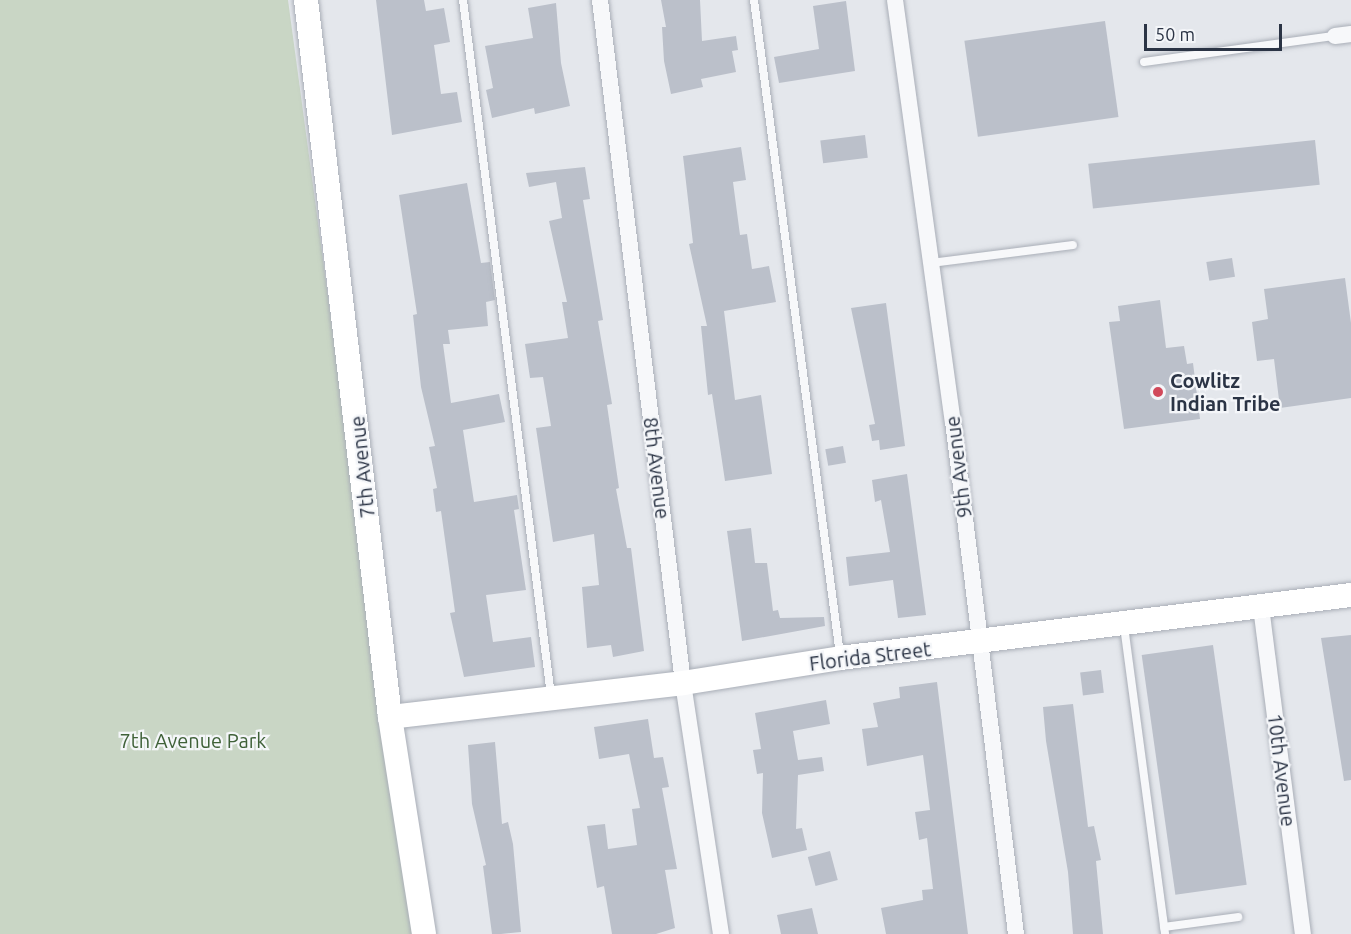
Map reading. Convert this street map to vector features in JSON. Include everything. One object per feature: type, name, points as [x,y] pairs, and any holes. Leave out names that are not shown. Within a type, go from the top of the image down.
[{"type":"street","name":"7th Avenue","points":[[306,0],[390,717],[424,934]]},
{"type":"street","name":"8th Avenue","points":[[600,0],[683,683],[721,934]]},
{"type":"street","name":"9th Avenue","points":[[895,0],[1016,934]]},
{"type":"street","name":"Florida Street","points":[[390,717],[683,683],[840,658],[1124,626],[1351,595]]},
{"type":"street","name":"10th Avenue","points":[[1261,607],[1303,934]]},
{"type":"lane","points":[[463,0],[552,698]]},
{"type":"lane","points":[[754,0],[840,658]]},
{"type":"lane","points":[[1144,62],[1343,35]]},
{"type":"lane","points":[[930,263],[1073,244]]},
{"type":"lane","points":[[1124,626],[1164,930],[1238,917]]},
{"type":"green space","name":"7th Avenue Park","points":[[0,0],[288,0],[414,934],[0,934]]},
{"type":"building","points":[[376,0],[424,0],[426,11],[444,8],[450,42],[434,45],[441,94],[457,92],[462,122],[392,135]]},
{"type":"building","points":[[661,0],[700,0],[702,41],[736,36],[738,50],[732,51],[736,72],[701,79],[703,87],[671,94],[664,61],[662,27],[666,27]]},
{"type":"building","points":[[846,1],[855,71],[779,83],[774,57],[819,49],[813,6]]},
{"type":"building","points":[[556,3],[561,63],[570,106],[535,114],[534,108],[492,118],[486,90],[493,88],[485,46],[533,38],[528,8]]},
{"type":"building","points":[[1105,21],[1118,117],[978,137],[964,41]]},
{"type":"building","points":[[865,135],[868,158],[823,163],[820,140]]},
{"type":"building","points":[[1315,140],[1320,185],[1093,209],[1088,164]]},
{"type":"building","points":[[741,147],[746,180],[733,182],[740,235],[747,234],[752,269],[769,266],[776,302],[724,311],[735,400],[761,395],[772,474],[725,481],[712,394],[708,395],[701,326],[707,326],[689,244],[693,243],[683,156]]},
{"type":"building","points":[[585,167],[590,199],[583,200],[603,320],[598,321],[612,404],[607,405],[619,488],[616,489],[627,548],[631,548],[644,651],[613,657],[611,645],[587,648],[582,587],[599,585],[594,534],[553,542],[536,428],[551,426],[543,377],[530,378],[525,344],[568,338],[562,302],[567,302],[549,221],[562,218],[556,182],[529,187],[526,173]]},
{"type":"building","points":[[467,183],[481,263],[490,262],[495,300],[486,302],[488,326],[448,330],[450,344],[443,344],[451,403],[499,394],[505,422],[463,430],[474,502],[517,495],[519,509],[514,510],[526,590],[486,595],[493,642],[531,637],[535,667],[464,677],[450,613],[455,612],[441,511],[436,512],[433,489],[437,488],[429,447],[435,446],[421,387],[413,315],[417,314],[399,195]]},
{"type":"building","points":[[1232,258],[1235,277],[1209,281],[1206,262]]},
{"type":"building","points":[[1345,278],[1351,323],[1351,398],[1280,408],[1274,359],[1257,361],[1252,322],[1268,319],[1264,289]]},
{"type":"building","name":"Cowlitz Indian Tribe","points":[[1160,300],[1166,348],[1184,346],[1187,364],[1193,363],[1200,419],[1124,429],[1109,322],[1120,321],[1118,306]]},
{"type":"building","points":[[886,303],[905,446],[880,450],[879,440],[872,441],[869,425],[875,424],[851,308]]},
{"type":"building","points":[[843,446],[846,463],[828,466],[825,449]]},
{"type":"building","points":[[907,474],[926,615],[898,618],[893,580],[849,586],[846,557],[890,552],[881,500],[875,502],[872,480]]},
{"type":"building","points":[[751,528],[755,563],[767,563],[773,611],[778,610],[780,618],[824,617],[825,626],[742,641],[727,531]]},
{"type":"building","points":[[1351,635],[1351,780],[1344,781],[1321,638]]},
{"type":"building","points":[[1213,645],[1247,885],[1175,895],[1142,655]]},
{"type":"building","points":[[1101,670],[1104,693],[1083,695],[1080,673]]},
{"type":"building","points":[[937,682],[968,934],[886,934],[881,908],[923,900],[922,890],[933,889],[927,838],[919,840],[915,812],[930,810],[923,755],[867,766],[862,729],[878,727],[873,703],[900,698],[899,687]]},
{"type":"building","points":[[826,700],[830,724],[793,731],[798,760],[822,757],[824,771],[798,775],[796,829],[802,828],[807,850],[772,858],[762,813],[763,773],[757,774],[753,750],[761,749],[755,713]]},
{"type":"building","points":[[1073,704],[1088,827],[1094,826],[1101,860],[1096,861],[1103,934],[1073,934],[1068,872],[1046,741],[1043,707]]},
{"type":"building","points":[[648,719],[654,758],[663,757],[669,787],[662,788],[677,869],[665,870],[675,928],[656,934],[612,934],[604,886],[597,888],[587,826],[605,824],[608,849],[637,845],[632,809],[640,808],[629,754],[599,759],[594,727]]},
{"type":"building","points":[[495,742],[502,824],[508,822],[513,844],[521,932],[501,934],[492,934],[483,866],[486,865],[472,804],[468,745]]},
{"type":"building","points":[[830,851],[838,880],[816,886],[808,857]]},
{"type":"building","points":[[812,908],[818,934],[781,934],[777,915]]},
{"type":"place","name":"Cowlitz Indian Tribe","points":[[1158,392]]}]
